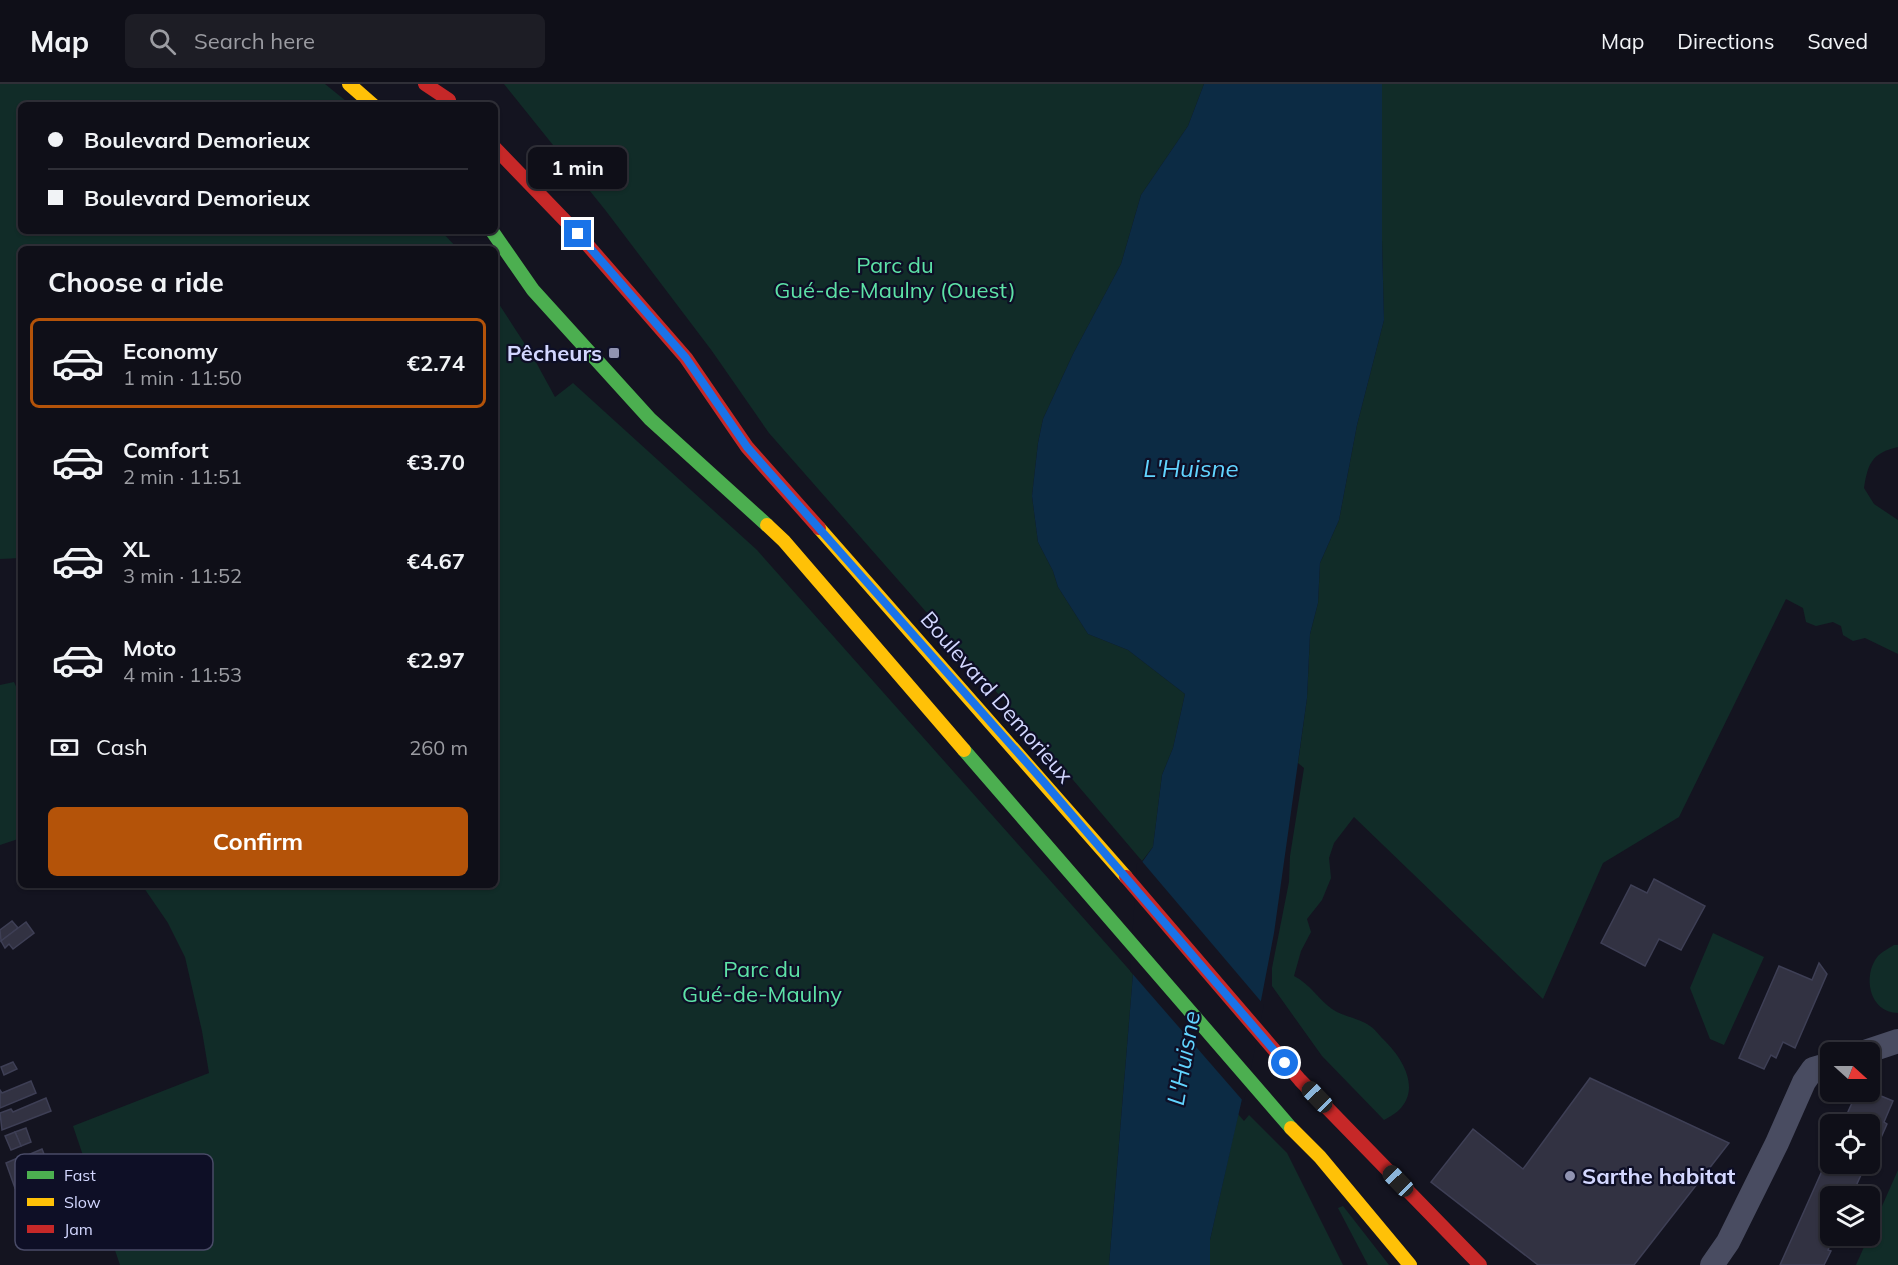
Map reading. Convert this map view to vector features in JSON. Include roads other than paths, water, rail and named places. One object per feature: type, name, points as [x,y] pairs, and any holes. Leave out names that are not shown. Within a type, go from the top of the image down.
[{"type":"main road","points":[[349,84],[370,102]]},
{"type":"main road","points":[[425,84],[451,102]]},
{"type":"main road","points":[[437,84],[451,102]]},
{"type":"main road","name":"Boulevard Demorieux","points":[[498,151],[578,234],[645,310],[686,358],[747,447],[1042,780],[1300,1080],[1480,1265]]},
{"type":"main road","points":[[494,234],[533,290],[650,419],[784,540],[1291,1128],[1320,1157],[1410,1265]]},
{"type":"street","points":[[1880,1047],[1898,1041]]},
{"type":"street","points":[[1712,1265],[1728,1242],[1804,1082],[1813,1070],[1820,1068]]},
{"type":"water","name":"L'Huisne","points":[[1204,84],[1382,84],[1384,320],[1357,425],[1339,520],[1320,563],[1318,603],[1310,634],[1307,698],[1274,933],[1242,1099],[1210,1240],[1210,1265],[1109,1265],[1140,865],[1153,847],[1162,775],[1173,748],[1185,694],[1128,650],[1088,634],[1058,587],[1053,571],[1038,542],[1032,496],[1043,419],[1073,354],[1121,264],[1141,195],[1188,126]]},
{"type":"place","name":"Pêcheurs","points":[[614,353]]},
{"type":"place","name":"Sarthe habitat","points":[[1570,1176]]},
{"type":"park label","name":"Parc du Gué-de-Maulny (Ouest)","points":[[895,278]]},
{"type":"park label","name":"Parc du Gué-de-Maulny","points":[[762,982]]}]
